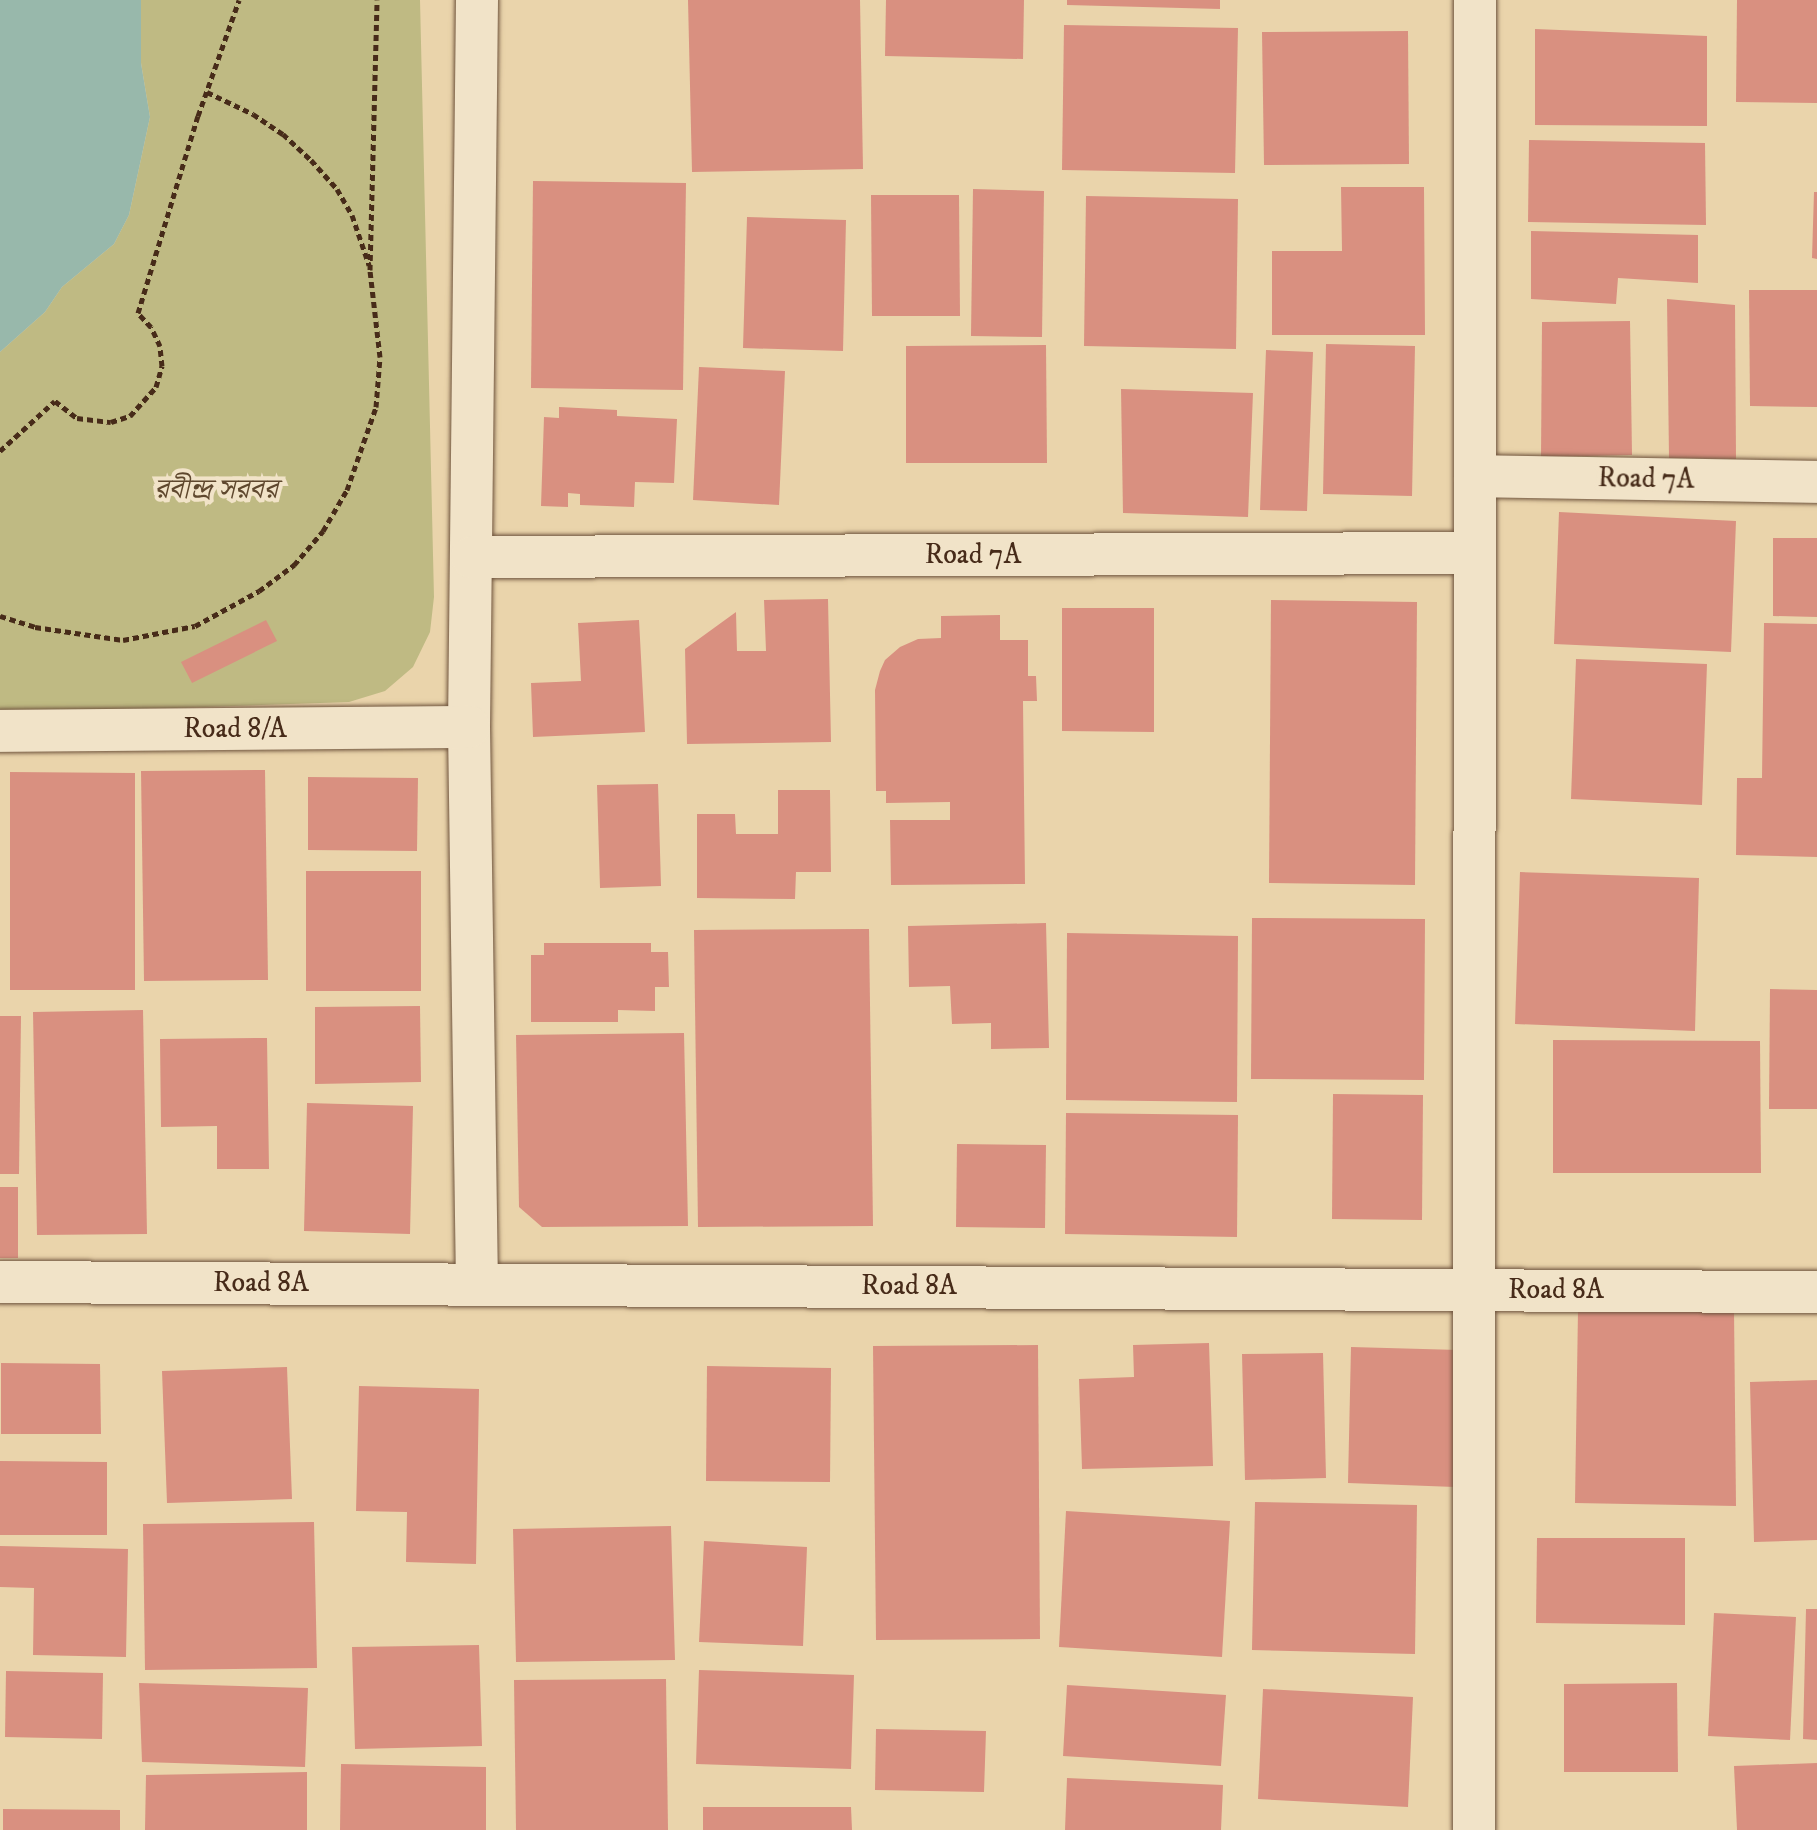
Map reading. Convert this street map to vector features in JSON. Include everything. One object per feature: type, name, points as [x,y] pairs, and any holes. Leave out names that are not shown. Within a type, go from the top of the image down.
[{"type":"street","points":[[477,0],[469,727],[477,1284]]},
{"type":"street","points":[[1474,1830],[1475,0]]},
{"type":"street","name":"Road 7A","points":[[1475,476],[1817,482]]},
{"type":"street","name":"Road 7A","points":[[472,557],[1474,553]]},
{"type":"street","name":"Road 8/A","points":[[0,731],[469,727]]},
{"type":"street","name":"Road 8A","points":[[0,1282],[1817,1292]]},
{"type":"path","points":[[0,451],[55,401],[77,418],[111,422],[130,416],[156,387],[162,366],[160,346],[151,327],[138,313],[239,0]]},
{"type":"path","points":[[0,616],[35,627],[123,640],[209,619],[259,591],[294,565],[323,531],[347,490],[376,407],[380,357],[370,270],[377,0]]},
{"type":"path","points":[[207,92],[253,114],[283,134],[311,160],[337,189],[352,215],[370,270]]},
{"type":"green space","name":"রবীন্দ্র সরবর","points":[[141,0],[420,0],[434,597],[430,632],[413,667],[385,691],[349,702],[0,714],[0,352],[45,312],[62,287],[114,244],[129,215],[150,117],[141,63]]},
{"type":"shaded area","points":[[0,0],[141,0],[141,63],[150,117],[129,215],[114,244],[62,287],[45,312],[0,352]]},
{"type":"building","points":[[688,0],[860,0],[863,169],[692,172]]},
{"type":"building","points":[[886,0],[1024,0],[1023,59],[885,56]]},
{"type":"building","points":[[1067,0],[1220,0],[1220,9],[1067,5]]},
{"type":"building","points":[[1737,0],[1817,0],[1817,103],[1736,102]]},
{"type":"building","points":[[1064,25],[1238,28],[1235,173],[1062,170]]},
{"type":"building","points":[[1535,29],[1707,36],[1707,126],[1535,125]]},
{"type":"building","points":[[1408,31],[1409,164],[1264,165],[1262,32]]},
{"type":"building","points":[[1529,140],[1705,143],[1706,225],[1528,222]]},
{"type":"building","points":[[533,181],[686,183],[683,390],[531,388]]},
{"type":"building","points":[[1341,187],[1424,187],[1425,335],[1272,335],[1272,251],[1342,251]]},
{"type":"building","points":[[973,189],[1044,191],[1042,337],[971,336]]},
{"type":"building","points":[[1814,192],[1817,192],[1817,259],[1812,258]]},
{"type":"building","points":[[871,195],[959,195],[960,316],[872,316]]},
{"type":"building","points":[[1086,196],[1238,199],[1236,349],[1084,346]]},
{"type":"building","points":[[747,217],[846,220],[843,351],[743,348]]},
{"type":"building","points":[[1531,231],[1698,235],[1698,283],[1618,278],[1616,304],[1531,299]]},
{"type":"building","points":[[1749,290],[1817,290],[1817,407],[1750,406]]},
{"type":"building","points":[[1667,299],[1735,305],[1736,459],[1669,458]]},
{"type":"building","points":[[1630,321],[1632,455],[1541,457],[1542,322]]},
{"type":"building","points":[[1326,344],[1415,346],[1412,496],[1323,494]]},
{"type":"building","points":[[1046,345],[1047,463],[906,463],[906,346]]},
{"type":"building","points":[[1266,350],[1313,352],[1307,511],[1260,510]]},
{"type":"building","points":[[699,367],[785,371],[779,505],[693,500]]},
{"type":"building","points":[[1121,389],[1253,393],[1248,517],[1123,513]]},
{"type":"building","points":[[559,407],[617,410],[617,416],[677,419],[674,483],[635,482],[634,507],[580,505],[580,494],[568,493],[568,507],[541,506],[544,417],[559,418]]},
{"type":"building","points":[[1559,512],[1736,521],[1731,652],[1554,644]]},
{"type":"building","points":[[1773,538],[1817,538],[1817,617],[1773,616]]},
{"type":"building","points":[[828,599],[831,742],[687,744],[685,649],[736,612],[737,651],[766,651],[764,600]]},
{"type":"building","points":[[1271,600],[1417,602],[1415,885],[1269,883]]},
{"type":"building","points":[[1062,608],[1154,608],[1154,732],[1062,731]]},
{"type":"building","points":[[1000,615],[1000,640],[1028,640],[1028,676],[1036,676],[1037,701],[1023,701],[1025,884],[891,885],[890,820],[950,820],[950,802],[886,803],[886,791],[876,791],[875,690],[880,671],[885,660],[900,647],[918,639],[941,638],[941,616]]},
{"type":"building","points":[[266,620],[277,641],[192,683],[181,662]]},
{"type":"building","points":[[639,620],[645,732],[533,737],[531,683],[581,681],[578,623]]},
{"type":"building","points":[[1764,623],[1817,624],[1817,857],[1736,855],[1737,778],[1762,778]]},
{"type":"building","points":[[1576,659],[1707,664],[1702,805],[1571,799]]},
{"type":"building","points":[[265,770],[268,980],[144,981],[141,771]]},
{"type":"building","points":[[10,772],[135,773],[135,990],[10,990]]},
{"type":"building","points":[[308,777],[418,778],[417,851],[308,850]]},
{"type":"building","points":[[658,784],[661,886],[600,888],[597,785]]},
{"type":"building","points":[[778,790],[830,790],[831,872],[796,872],[795,899],[697,898],[697,814],[735,814],[736,834],[778,834]]},
{"type":"building","points":[[306,871],[421,871],[421,991],[306,991]]},
{"type":"building","points":[[1520,872],[1699,878],[1695,1031],[1515,1024]]},
{"type":"building","points":[[1252,918],[1425,919],[1424,1080],[1251,1079]]},
{"type":"building","points":[[1046,923],[1049,1048],[991,1049],[991,1023],[952,1024],[950,986],[909,987],[908,926]]},
{"type":"building","points":[[869,929],[873,1226],[698,1227],[694,930]]},
{"type":"building","points":[[1067,933],[1238,936],[1237,1102],[1066,1100]]},
{"type":"building","points":[[544,943],[651,943],[651,952],[668,952],[669,987],[655,987],[655,1011],[618,1010],[618,1022],[531,1022],[531,955],[544,955]]},
{"type":"building","points":[[1770,989],[1817,990],[1817,1109],[1769,1109]]},
{"type":"building","points":[[420,1006],[421,1082],[315,1084],[315,1007]]},
{"type":"building","points":[[143,1010],[147,1234],[37,1235],[33,1012]]},
{"type":"building","points":[[0,1016],[21,1016],[19,1174],[0,1174]]},
{"type":"building","points":[[684,1033],[688,1226],[542,1227],[519,1207],[516,1035]]},
{"type":"building","points":[[267,1038],[269,1169],[217,1169],[217,1126],[161,1127],[160,1039]]},
{"type":"building","points":[[1553,1040],[1760,1041],[1761,1173],[1553,1173]]},
{"type":"building","points":[[1333,1094],[1423,1095],[1422,1220],[1332,1219]]},
{"type":"building","points":[[307,1103],[413,1106],[410,1234],[304,1231]]},
{"type":"building","points":[[1066,1113],[1238,1115],[1237,1237],[1065,1234]]},
{"type":"building","points":[[957,1144],[1046,1145],[1045,1228],[956,1227]]},
{"type":"building","points":[[0,1187],[18,1187],[18,1258],[0,1258]]},
{"type":"building","points":[[1578,1310],[1734,1310],[1736,1506],[1575,1503]]},
{"type":"building","points":[[1209,1343],[1213,1466],[1082,1469],[1079,1379],[1134,1377],[1133,1345]]},
{"type":"building","points":[[1038,1345],[1040,1639],[876,1640],[873,1346]]},
{"type":"building","points":[[1351,1347],[1459,1350],[1455,1487],[1348,1483]]},
{"type":"building","points":[[1323,1353],[1326,1478],[1245,1480],[1242,1354]]},
{"type":"building","points":[[1,1363],[100,1364],[101,1434],[1,1434]]},
{"type":"building","points":[[707,1366],[831,1368],[830,1482],[706,1481]]},
{"type":"building","points":[[287,1367],[292,1499],[167,1503],[162,1371]]},
{"type":"building","points":[[1817,1380],[1817,1540],[1754,1542],[1750,1382]]},
{"type":"building","points":[[359,1386],[479,1389],[476,1564],[406,1562],[407,1512],[356,1511]]},
{"type":"building","points":[[0,1461],[107,1462],[107,1535],[0,1535]]},
{"type":"building","points":[[1255,1502],[1417,1505],[1415,1654],[1252,1650]]},
{"type":"building","points":[[1066,1511],[1230,1521],[1222,1657],[1059,1647]]},
{"type":"building","points":[[314,1522],[317,1668],[145,1670],[143,1524]]},
{"type":"building","points":[[671,1526],[675,1660],[516,1662],[513,1529]]},
{"type":"building","points":[[1537,1538],[1685,1538],[1685,1625],[1536,1623]]},
{"type":"building","points":[[704,1541],[807,1547],[803,1646],[699,1642]]},
{"type":"building","points":[[0,1546],[128,1549],[126,1657],[33,1655],[34,1588],[0,1587]]},
{"type":"building","points":[[1806,1609],[1817,1609],[1817,1740],[1803,1739]]},
{"type":"building","points":[[1714,1613],[1796,1617],[1790,1740],[1708,1736]]},
{"type":"building","points":[[479,1645],[482,1746],[355,1749],[352,1647]]},
{"type":"building","points":[[699,1670],[854,1675],[851,1769],[696,1764]]},
{"type":"building","points":[[6,1671],[103,1673],[102,1739],[5,1737]]},
{"type":"building","points":[[666,1679],[668,1830],[516,1830],[514,1680]]},
{"type":"building","points":[[139,1683],[308,1688],[305,1767],[142,1762]]},
{"type":"building","points":[[1677,1683],[1678,1772],[1564,1772],[1564,1684]]},
{"type":"building","points":[[1067,1685],[1226,1695],[1221,1766],[1063,1756]]},
{"type":"building","points":[[1263,1689],[1413,1697],[1408,1807],[1258,1799]]},
{"type":"building","points":[[876,1729],[986,1731],[984,1792],[875,1790]]},
{"type":"building","points":[[1817,1763],[1817,1830],[1737,1830],[1734,1766]]},
{"type":"building","points":[[341,1764],[486,1767],[486,1830],[340,1830]]},
{"type":"building","points":[[307,1772],[307,1830],[145,1830],[146,1775]]},
{"type":"building","points":[[1067,1778],[1223,1785],[1221,1830],[1065,1830]]},
{"type":"building","points":[[703,1807],[851,1807],[852,1830],[703,1830]]},
{"type":"building","points":[[3,1809],[120,1810],[120,1830],[3,1830]]}]
